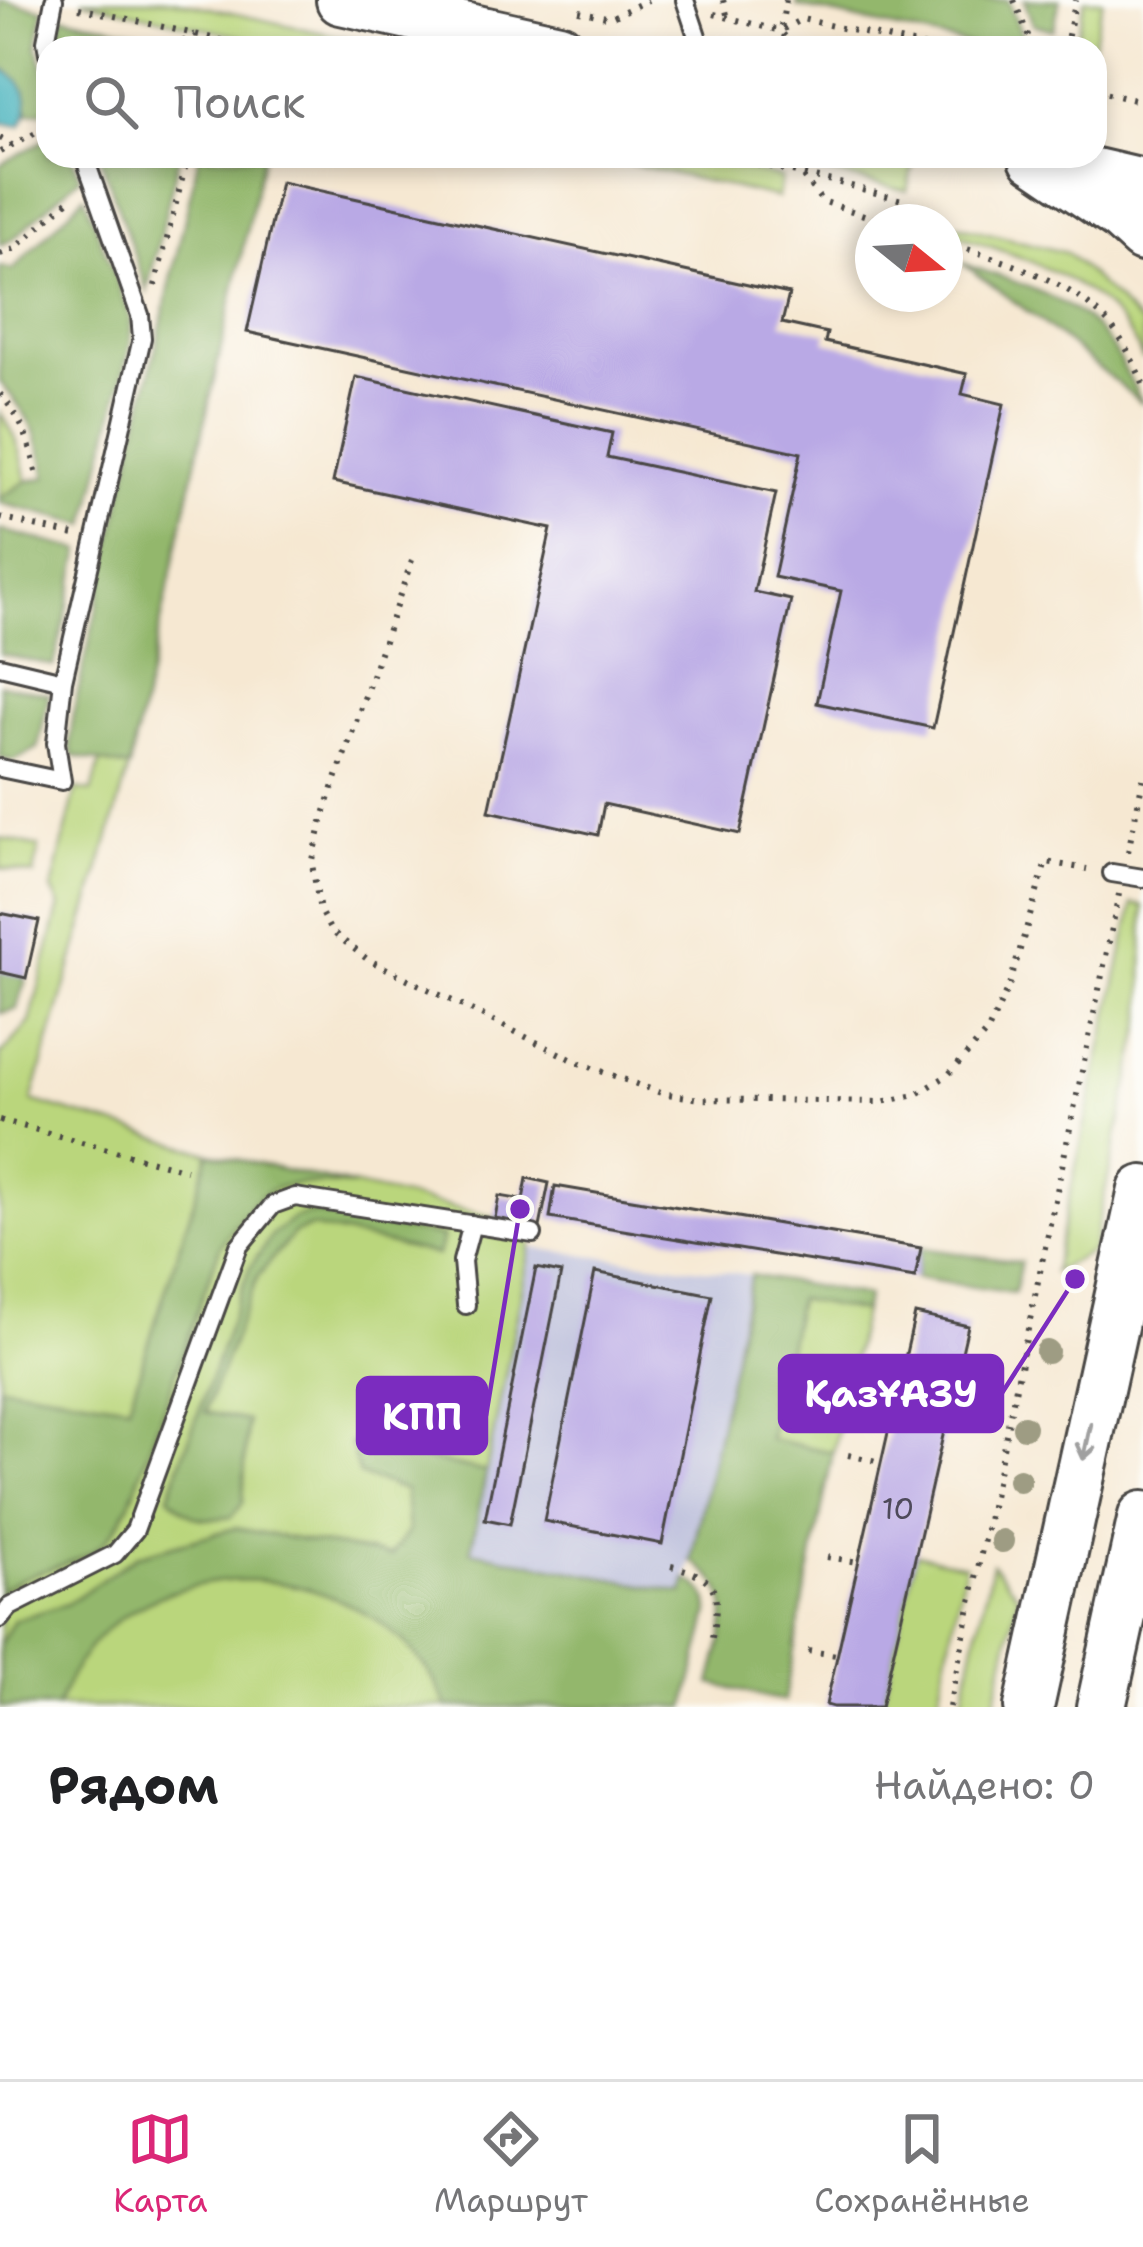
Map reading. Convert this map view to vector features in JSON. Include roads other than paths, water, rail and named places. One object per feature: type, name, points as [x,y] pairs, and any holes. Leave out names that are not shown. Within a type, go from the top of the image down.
[{"type":"main road","points":[[341,0],[564,28]]},
{"type":"main road","points":[[1046,168],[1143,237]]},
{"type":"main road","points":[[1076,168],[1143,184]]},
{"type":"main road","points":[[1029,1707],[1143,1190]]},
{"type":"main road","points":[[1101,1707],[1143,1516]]},
{"type":"lane","points":[[685,0],[696,36]]},
{"type":"lane","points":[[47,36],[54,1]]},
{"type":"lane","points":[[0,768],[62,781],[56,743],[63,681],[142,338],[140,315],[88,168]]},
{"type":"lane","points":[[0,666],[63,681]]},
{"type":"lane","points":[[1118,874],[1143,878]]},
{"type":"lane","points":[[0,1618],[10,1607],[115,1554],[136,1530],[239,1246],[273,1205],[295,1196],[533,1234]]},
{"type":"lane","points":[[466,1304],[462,1261],[472,1224]]},
{"type":"water","points":[[0,69],[16,78],[25,93],[27,110],[20,126],[0,123]]},
{"type":"place","name":"КПП","points":[[520,1209]]},
{"type":"place","name":"ҚазҰАЗУ","points":[[1075,1279]]}]
